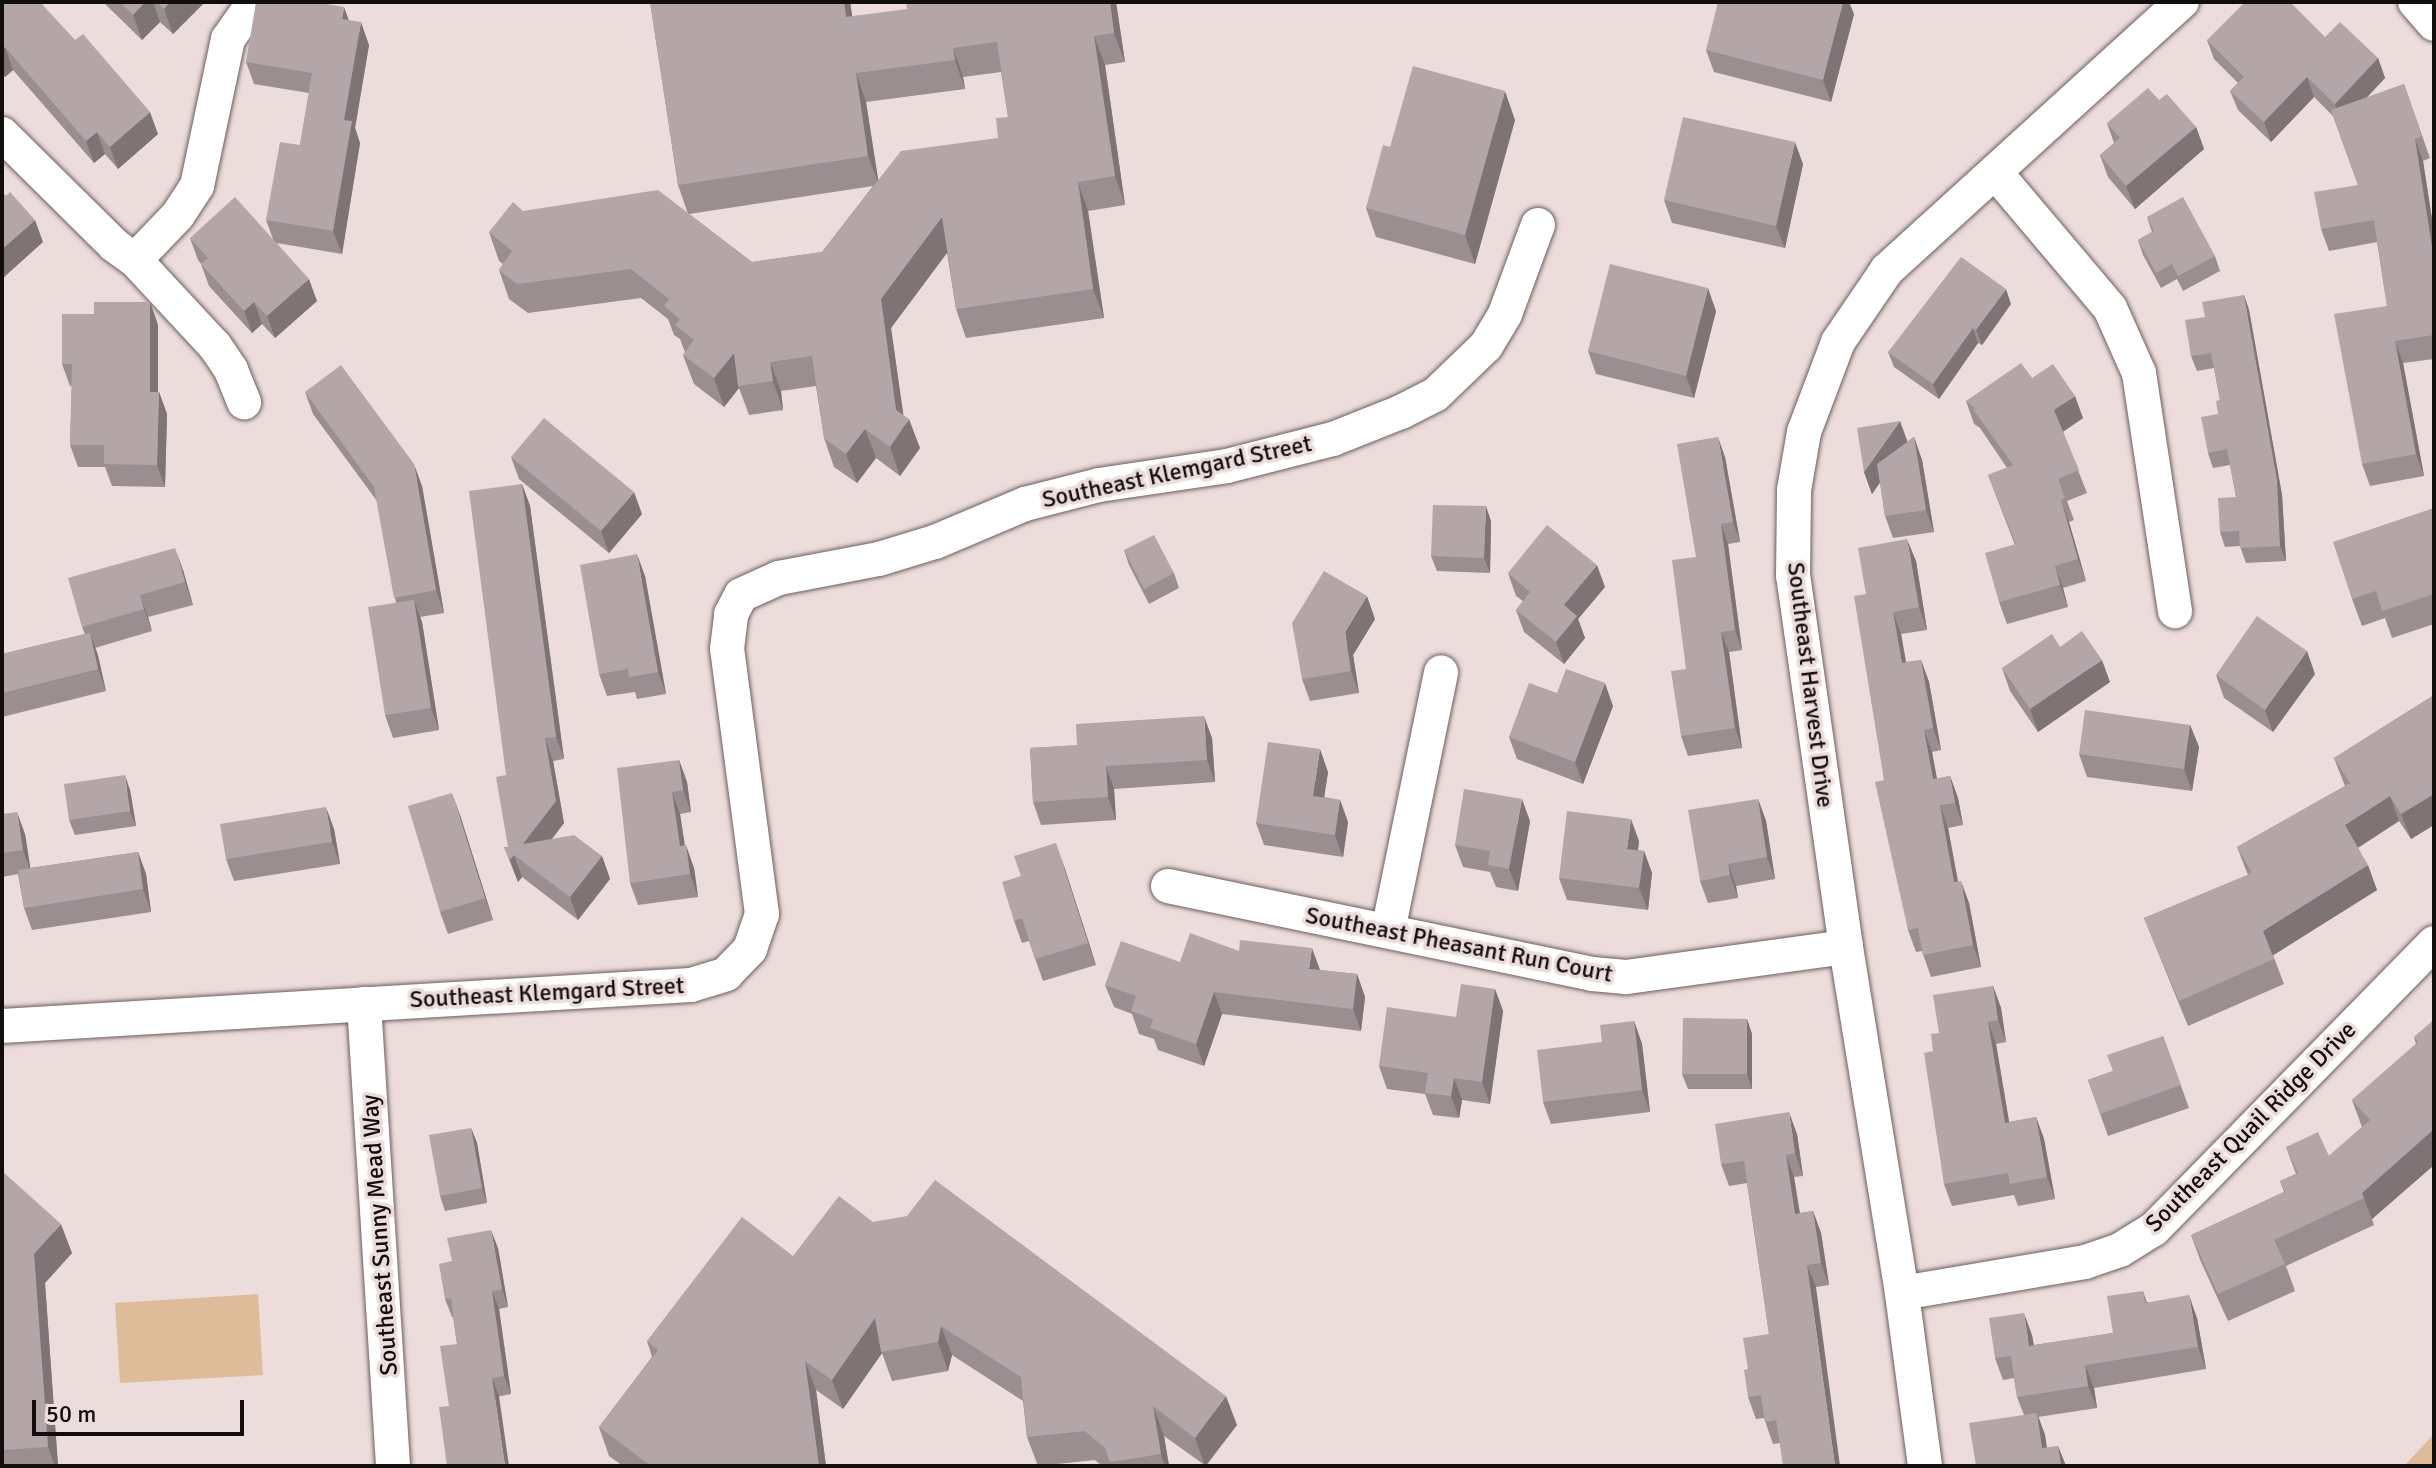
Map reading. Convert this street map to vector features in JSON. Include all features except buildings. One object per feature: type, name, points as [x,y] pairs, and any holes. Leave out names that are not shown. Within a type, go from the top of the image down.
[{"type":"street","points":[[135,260],[178,215],[197,186],[228,39],[254,2]]},
{"type":"street","name":"Southeast Harvest Drive","points":[[1925,1466],[1902,1293],[1846,947],[1793,576],[1794,490],[1804,432],[1838,342],[1887,270],[2182,2]]},
{"type":"street","points":[[2415,2],[2434,24]]},
{"type":"street","points":[[2,134],[114,245],[135,260],[225,357],[244,402]]},
{"type":"street","points":[[1995,172],[2110,308],[2139,373],[2175,611]]},
{"type":"street","name":"Southeast Klemgard Street","points":[[2,1026],[691,985],[726,974],[750,949],[762,914],[727,649],[731,614],[741,595],[779,578],[879,559],[935,542],[1025,504],[1099,485],[1227,466],[1333,439],[1401,412],[1435,395],[1486,346],[1505,314],[1538,225]]},
{"type":"street","points":[[1388,931],[1441,672]]},
{"type":"street","name":"Southeast Pheasant Run Court","points":[[1168,886],[1592,974],[1626,977],[1846,947]]},
{"type":"street","name":"Southeast Quail Ridge Drive","points":[[1902,1293],[2085,1262],[2120,1250],[2154,1229],[2434,943]]},
{"type":"street","name":"Southeast Sunny Mead Way","points":[[364,1004],[393,1466]]},
{"type":"shaded area","points":[[258,1294],[263,1375],[120,1383],[115,1303]]},
{"type":"shaded area","points":[[2434,1434],[2434,1466],[2404,1466]]}]
